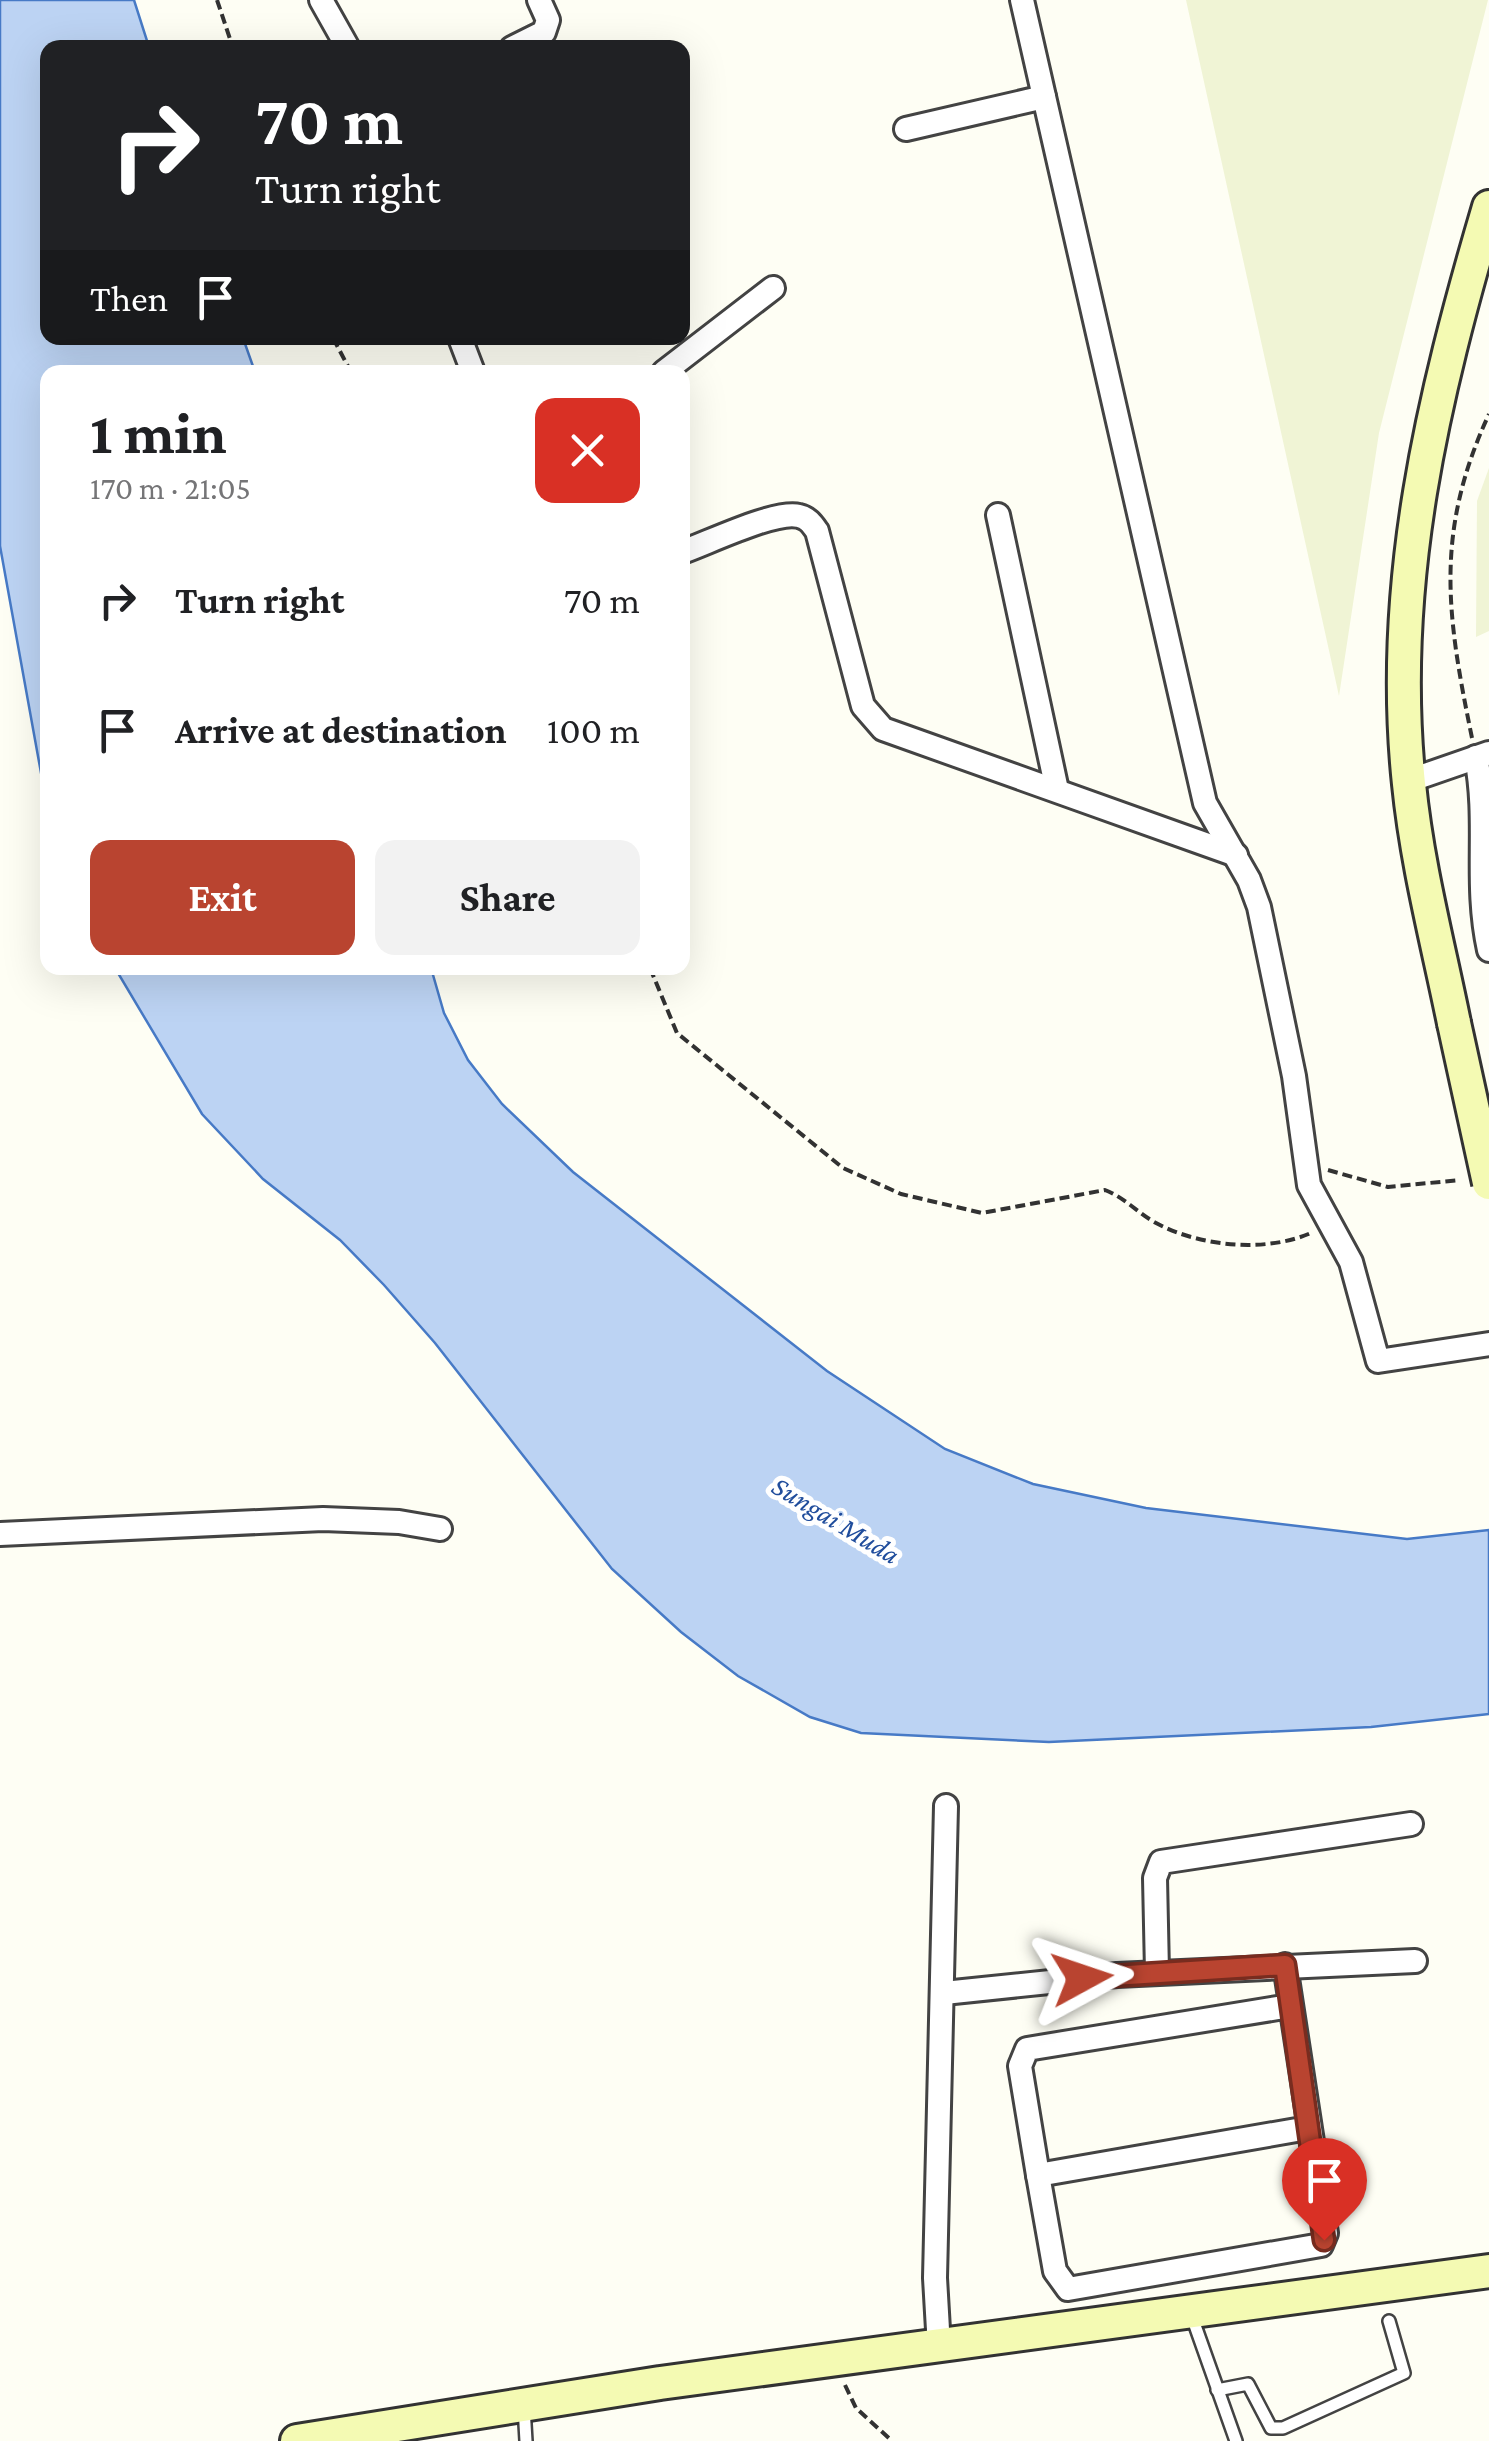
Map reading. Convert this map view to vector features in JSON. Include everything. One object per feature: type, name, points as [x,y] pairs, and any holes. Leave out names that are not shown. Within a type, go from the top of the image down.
[{"type":"main road","points":[[1480,1181],[1408,781],[1404,617],[1412,525],[1443,368],[1489,207]]},
{"type":"main road","points":[[297,2441],[524,2402],[1489,2271]]},
{"type":"street","points":[[528,40],[544,32],[548,20],[540,0]]},
{"type":"street","points":[[1022,0],[1205,803],[1236,855],[1259,907],[1296,1090],[1312,1195],[1351,1262],[1378,1360],[1489,1344]]},
{"type":"street","points":[[330,2],[345,40]]},
{"type":"street","points":[[906,129],[1044,97]]},
{"type":"street","points":[[673,365],[773,288]]},
{"type":"street","points":[[690,549],[774,518],[795,514],[808,519],[818,531],[864,706],[871,718],[900,739],[1057,790],[1236,855]]},
{"type":"street","points":[[998,516],[1057,790]]},
{"type":"street","points":[[1408,781],[1483,755],[1479,889],[1489,950]]},
{"type":"street","points":[[0,1534],[322,1519],[399,1522],[440,1529]]},
{"type":"street","points":[[939,2348],[936,2258],[946,1806]]},
{"type":"street","points":[[1157,1972],[1155,1878],[1161,1862],[1411,1824]]},
{"type":"street","points":[[944,1992],[1157,1972],[1415,1961]]},
{"type":"street","points":[[1285,1965],[1324,2240],[1314,2249],[1068,2289],[1055,2271],[1038,2174],[1020,2066],[1027,2049],[1290,2006]]},
{"type":"street","points":[[1038,2174],[1308,2128]]},
{"type":"lane","points":[[1191,2314],[1236,2441]]},
{"type":"lane","points":[[1217,2390],[1248,2384],[1271,2428],[1283,2428],[1404,2373],[1390,2321]]},
{"type":"lane","points":[[524,2402],[526,2441]]},
{"type":"path","points":[[217,0],[230,40]]},
{"type":"path","points":[[1483,755],[1447,593],[1465,476],[1489,414]]},
{"type":"path","points":[[653,975],[678,1033],[843,1168],[868,1182],[982,1213],[1105,1190],[1175,1231],[1242,1243],[1292,1241],[1328,1220]]},
{"type":"path","points":[[1303,1155],[1343,1176],[1388,1187],[1480,1181]]},
{"type":"path","points":[[836,2361],[856,2408],[892,2441]]},
{"type":"green space","points":[[1186,0],[1488,0],[1379,433],[1339,696]]},
{"type":"green space","points":[[1489,468],[1489,631],[1476,637],[1477,501]]},
{"type":"water","points":[[0,0],[134,0],[147,40],[40,40],[40,345],[245,345],[253,365],[40,365],[40,767],[0,546]]},
{"type":"water","name":"Sungai Muda","points":[[119,975],[433,975],[444,1013],[468,1060],[502,1104],[573,1172],[827,1371],[945,1449],[1033,1484],[1146,1508],[1407,1539],[1489,1530],[1489,1714],[1371,1727],[1049,1742],[861,1733],[810,1717],[738,1676],[681,1632],[612,1569],[435,1343],[384,1285],[340,1240],[263,1179],[202,1114]]},
{"type":"route","points":[[1082,1978],[1285,1965],[1324,2240]]}]
